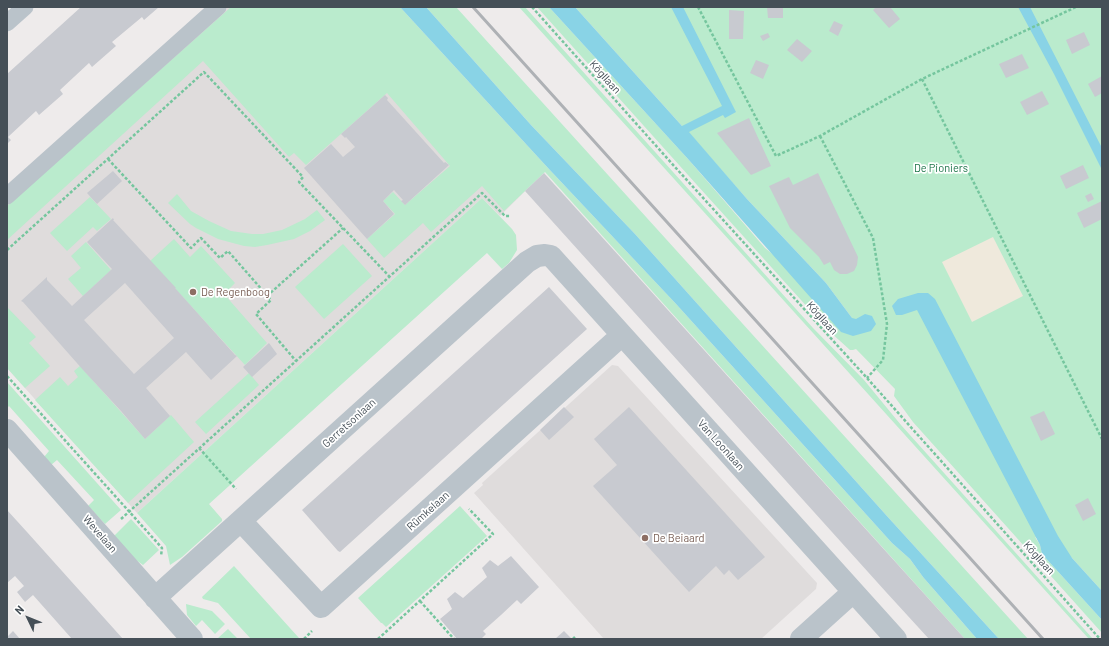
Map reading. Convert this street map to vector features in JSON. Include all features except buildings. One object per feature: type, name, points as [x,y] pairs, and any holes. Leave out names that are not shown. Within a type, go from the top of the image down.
[{"type":"street","name":"Van Loonlaan","points":[[545,255],[551,256],[896,639]]},
{"type":"street","name":"Gerretsonlaan","points":[[155,598],[527,262],[537,256],[545,255]]},
{"type":"street","name":"Rümkelaan","points":[[247,515],[320,607],[622,336]]},
{"type":"street","name":"Wevelaan","points":[[7,430],[192,639]]},
{"type":"street","points":[[801,639],[853,592]]},
{"type":"lane","points":[[7,23],[25,7]]},
{"type":"lane","points":[[7,196],[218,7]]},
{"type":"path","name":"Kögllaan","points":[[532,7],[1100,639]]},
{"type":"path","points":[[698,7],[776,156],[820,136],[922,79],[1076,7]]},
{"type":"path","points":[[7,250],[204,72],[303,177],[299,182],[389,276]]},
{"type":"path","points":[[922,79],[1102,439]]},
{"type":"path","points":[[820,136],[873,238],[887,324],[883,360],[867,378]]},
{"type":"path","points":[[108,159],[191,248],[202,238],[220,258],[228,251],[271,300],[256,314],[296,361]]},
{"type":"path","points":[[102,537],[482,192],[506,216],[511,216]]},
{"type":"path","points":[[267,296],[343,228]]},
{"type":"path","points":[[7,376],[162,548],[155,598]]},
{"type":"path","points":[[199,448],[247,515]]},
{"type":"path","points":[[378,639],[492,534],[451,490]]},
{"type":"path","points":[[420,601],[454,639]]},
{"type":"shaded area","name":"De Regenboog","points":[[227,7],[374,7],[534,182],[500,216],[482,198],[137,513],[7,368],[7,205]]},
{"type":"shaded area","name":"De Beiaard","points":[[612,365],[618,366],[817,583],[816,589],[761,639],[604,639],[474,493],[483,485],[482,483]]},
{"type":"green space","points":[[231,7],[400,7],[548,168],[677,305],[892,543],[910,559],[923,577],[977,639],[965,639],[545,172],[504,211],[482,186],[431,232],[423,223],[384,258],[367,239],[395,214],[383,201],[393,192],[405,205],[450,166],[387,93],[306,165],[294,153],[289,157],[203,61],[7,240],[7,206]]},
{"type":"green space","points":[[426,7],[456,7],[1028,639],[999,639],[635,234],[531,125]]},
{"type":"green space","points":[[519,7],[525,7],[813,328],[864,380],[901,425],[1093,639],[1089,639]]},
{"type":"green space","name":"De Pioniers","points":[[537,7],[549,7],[688,159],[765,248],[852,318],[826,283],[747,199],[575,7],[1102,7],[1102,591],[1072,558],[1035,537],[1040,545],[1042,554],[1102,620],[1102,633],[913,422],[894,396],[895,389],[856,349],[850,350],[829,331]]},
{"type":"green space","points":[[177,194],[191,211],[231,231],[263,234],[282,230],[305,219],[317,210],[325,220],[310,231],[294,239],[255,247],[244,246],[218,239],[190,224],[168,203]]},
{"type":"green space","points":[[90,197],[111,219],[97,231],[93,227],[67,251],[50,233]]},
{"type":"green space","points":[[482,198],[516,235],[517,250],[509,263],[502,269],[487,253],[209,504],[222,519],[222,521],[182,557],[170,565],[166,546],[137,513]]},
{"type":"green space","points":[[174,239],[190,257],[201,246],[235,283],[224,294],[267,343],[245,365],[150,261]]},
{"type":"green space","points":[[86,242],[111,270],[83,296],[68,279],[81,268],[71,256]]},
{"type":"green space","points":[[343,244],[372,276],[324,319],[295,287]]},
{"type":"green space","points":[[7,307],[36,337],[29,343],[50,366],[25,388],[7,368]]},
{"type":"green space","points":[[80,366],[145,439],[171,415],[194,442],[128,503],[35,400],[60,377],[68,386],[78,377],[74,371]]},
{"type":"green space","points":[[249,373],[259,385],[206,434],[195,422]]},
{"type":"green space","points":[[7,382],[121,510],[105,524],[88,506],[94,500],[57,460],[51,465],[44,457],[49,451],[9,406],[7,408]]},
{"type":"green space","points":[[460,506],[487,536],[386,627],[358,598]]},
{"type":"green space","points":[[131,519],[159,550],[143,565],[136,560],[114,536]]},
{"type":"green space","points":[[234,566],[299,638],[298,639],[251,639],[218,603],[203,599],[202,597]]},
{"type":"green space","points":[[186,604],[212,611],[225,624],[215,634],[202,620],[196,626],[187,615]]},
{"type":"green space","points":[[228,629],[238,639],[218,638]]},
{"type":"sand","points":[[993,237],[1023,296],[972,322],[942,262]]},
{"type":"water","points":[[400,7],[426,7],[531,125],[635,234],[999,639],[977,639],[923,577],[910,559],[892,543],[677,305],[548,168]]},
{"type":"water","points":[[549,7],[575,7],[682,126],[722,106],[671,7],[683,7],[736,112],[725,118],[723,115],[689,132],[747,199],[826,283],[852,318],[856,319],[865,314],[872,316],[876,324],[871,331],[853,336],[841,332],[688,159]]},
{"type":"water","points":[[1018,7],[1030,7],[1102,148],[1102,170],[1054,74]]},
{"type":"water","points":[[918,293],[928,293],[935,299],[1058,536],[1072,558],[1102,591],[1102,620],[1042,554],[1040,545],[917,310],[902,315],[896,315],[892,306],[898,299]]},
{"type":"railway","points":[[473,7],[1043,639]]},
{"type":"place","name":"De Regenboog","points":[[193,292]]},
{"type":"place","name":"De Beiaard","points":[[645,538]]}]
